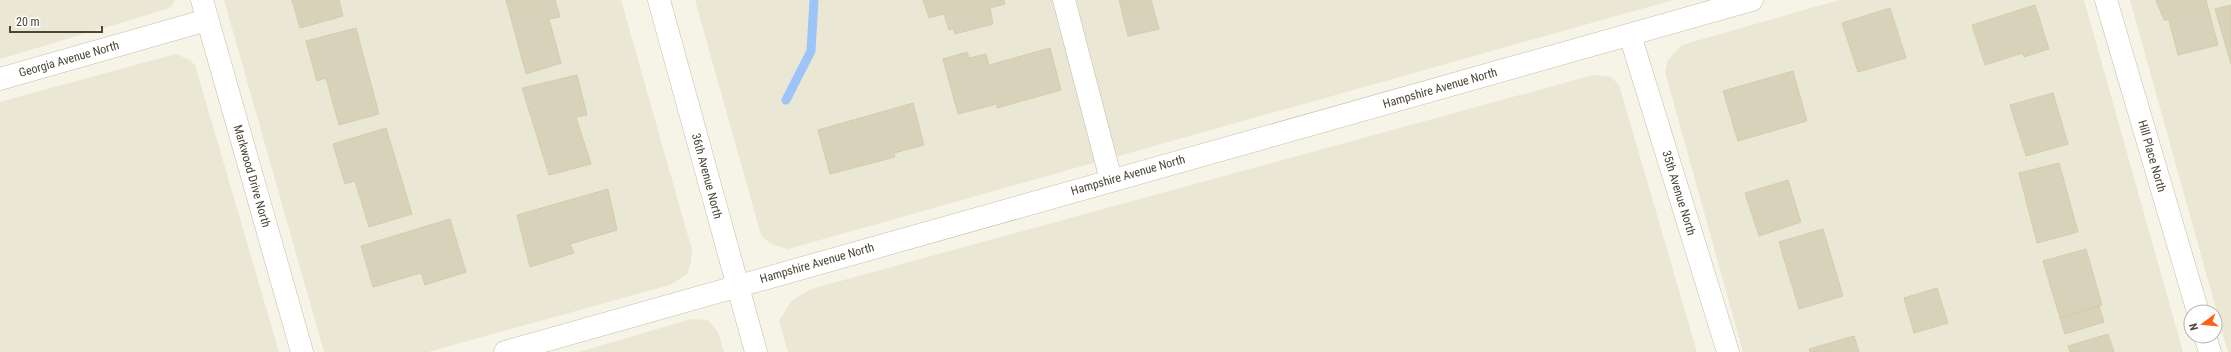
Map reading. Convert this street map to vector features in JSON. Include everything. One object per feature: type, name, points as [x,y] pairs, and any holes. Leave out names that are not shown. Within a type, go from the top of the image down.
[{"type":"street","name":"36th Avenue North","points":[[659,0],[736,286],[756,352]]},
{"type":"street","points":[[1064,0],[1111,180]]},
{"type":"street","name":"Hampshire Avenue North","points":[[505,352],[1752,0]]},
{"type":"street","name":"Hill Place North","points":[[2106,0],[2196,304]]},
{"type":"street","name":"Georgia Avenue North","points":[[0,79],[204,10]]},
{"type":"street","name":"Markwood Drive North","points":[[204,10],[302,352]]},
{"type":"street","name":"35th Avenue North","points":[[1630,35],[1728,352]]},
{"type":"shaded area","points":[[0,0],[175,0],[170,8],[0,59]]},
{"type":"shaded area","points":[[224,0],[621,0],[692,250],[691,263],[687,274],[670,285],[428,352],[324,352]]},
{"type":"shaded area","points":[[695,0],[1673,0],[788,249],[771,244],[761,235]]},
{"type":"shaded area","points":[[1839,0],[2084,0],[2183,352],[1743,352],[1665,72],[1668,60],[1682,45]]},
{"type":"shaded area","points":[[2130,0],[2231,0],[2231,352],[2228,352],[2223,334],[2223,304],[2215,304]]},
{"type":"shaded area","points":[[176,54],[190,60],[195,65],[279,352],[0,352],[0,102]]},
{"type":"shaded area","points":[[1593,75],[1611,77],[1619,85],[1697,352],[788,352],[779,321],[791,301],[811,289]]},
{"type":"shaded area","points":[[691,319],[708,320],[718,332],[724,352],[579,352]]},
{"type":"building","points":[[292,0],[339,0],[343,16],[300,28]]},
{"type":"building","points":[[506,0],[555,0],[560,17],[549,19],[561,63],[526,74]]},
{"type":"building","points":[[923,0],[1004,0],[1005,4],[990,8],[993,24],[955,34],[953,29],[949,30],[944,14],[929,18]]},
{"type":"building","points":[[1119,0],[1151,0],[1159,29],[1128,36]]},
{"type":"building","points":[[2156,0],[2206,0],[2218,45],[2178,55],[2169,20],[2164,20]]},
{"type":"building","points":[[2035,5],[2049,49],[2024,57],[2023,53],[1985,65],[1972,25]]},
{"type":"building","points":[[2231,5],[2231,64],[2215,9]]},
{"type":"building","points":[[1890,8],[1906,58],[1858,72],[1842,23]]},
{"type":"building","points":[[356,28],[379,114],[339,125],[326,78],[317,81],[306,41]]},
{"type":"building","points":[[1050,48],[1061,90],[997,108],[997,104],[958,114],[943,59],[967,52],[969,58],[986,54],[989,65]]},
{"type":"building","points":[[1793,71],[1807,121],[1738,141],[1723,91]]},
{"type":"building","points":[[577,75],[587,115],[576,117],[591,164],[549,175],[522,88]]},
{"type":"building","points":[[2053,93],[2068,144],[2026,156],[2010,105]]},
{"type":"building","points":[[913,103],[924,145],[894,153],[895,157],[830,174],[818,130]]},
{"type":"building","points":[[386,128],[412,214],[369,227],[355,181],[345,184],[333,144]]},
{"type":"building","points":[[2059,163],[2078,232],[2037,243],[2019,173]]},
{"type":"building","points":[[1788,180],[1801,222],[1759,236],[1745,193]]},
{"type":"building","points":[[608,189],[617,230],[570,244],[574,253],[530,267],[517,215]]},
{"type":"building","points":[[450,219],[466,272],[425,285],[421,273],[373,287],[361,246]]},
{"type":"building","points":[[1823,229],[1843,296],[1799,309],[1779,242]]},
{"type":"building","points":[[2086,249],[2102,305],[2060,318],[2043,261]]},
{"type":"building","points":[[1937,288],[1948,323],[1914,333],[1904,298]]},
{"type":"building","points":[[2099,306],[2104,322],[2065,334],[2060,318]]},
{"type":"building","points":[[2108,334],[2114,352],[2070,352],[2068,346]]},
{"type":"building","points":[[1854,336],[1859,352],[1810,352],[1809,349]]},
{"type":"waterway","points":[[786,100],[811,51],[814,0]]}]
